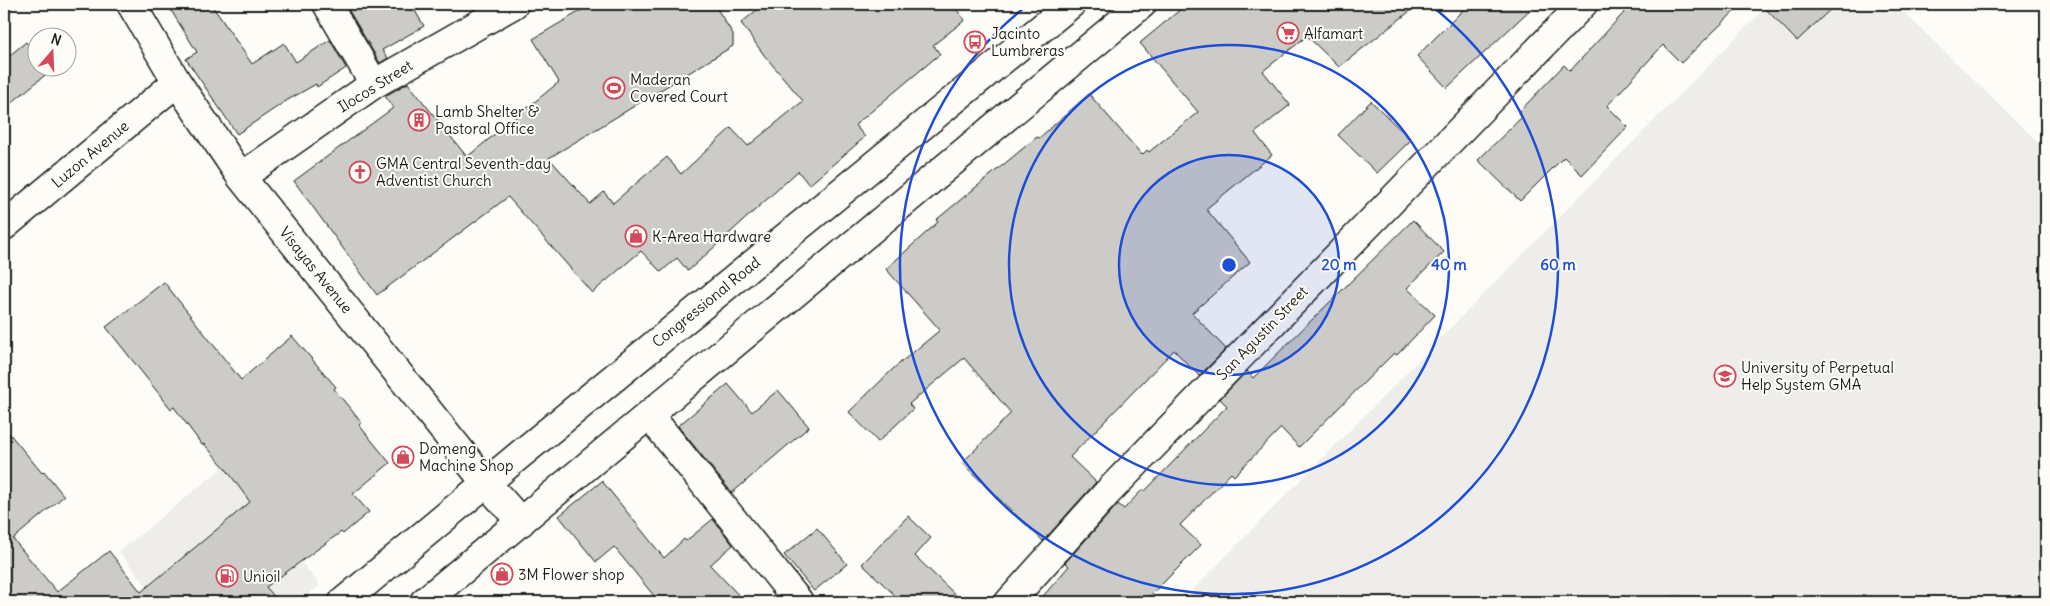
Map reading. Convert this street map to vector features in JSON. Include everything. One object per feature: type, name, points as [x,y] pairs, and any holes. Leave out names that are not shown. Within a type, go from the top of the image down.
[{"type":"street","name":"Visayas Avenue","points":[[130,4],[177,82],[241,177],[486,483],[521,522]]},
{"type":"street","points":[[327,4],[374,84]]},
{"type":"street","name":"Congressional Road","points":[[343,602],[1071,4]]},
{"type":"street","points":[[424,602],[650,416],[1142,4]]},
{"type":"street","name":"San Agustin Street","points":[[1009,602],[1107,493],[1583,4]]},
{"type":"street","name":"Ilocos Street","points":[[241,177],[374,84],[508,5]]},
{"type":"street","name":"Luzon Avenue","points":[[4,226],[177,82]]},
{"type":"street","points":[[650,416],[795,601]]},
{"type":"shaded area","name":"University of Perpetual Help System GMA","points":[[1769,4],[1895,4],[2046,150],[2046,602],[1181,602]]},
{"type":"shaded area","points":[[223,467],[320,585],[299,602],[160,602],[119,552]]},
{"type":"shaded area","points":[[1674,596],[1704,597],[1724,602],[1639,602]]},
{"type":"building","points":[[167,4],[211,4],[252,64],[284,43],[296,62],[330,40],[346,68],[317,87],[316,84],[286,101],[237,134],[186,59],[197,52]]},
{"type":"building","points":[[345,4],[411,4],[424,26],[382,50],[388,58],[380,63]]},
{"type":"building","points":[[592,4],[714,4],[733,34],[733,46],[549,158],[590,204],[604,192],[613,203],[667,157],[681,174],[731,128],[748,146],[803,101],[764,55],[741,23],[764,4],[952,4],[965,20],[933,45],[940,54],[855,125],[865,137],[809,185],[798,171],[688,271],[677,258],[661,272],[641,251],[592,293],[508,197],[377,295],[294,181],[393,108],[385,96],[408,83],[467,157],[559,82],[533,39]]},
{"type":"building","points":[[1187,4],[1419,4],[1339,67],[1307,36],[1263,71],[1290,105],[1255,133],[1272,155],[1206,209],[1250,262],[1192,313],[1226,349],[1199,376],[1174,350],[1070,457],[1096,482],[1043,541],[962,463],[1011,413],[964,358],[909,404],[913,409],[878,442],[849,412],[894,368],[940,330],[886,269],[938,222],[936,220],[1037,137],[1039,138],[1089,94],[1142,155],[1147,150],[1149,152],[1198,112],[1140,43]]},
{"type":"building","points":[[1469,4],[1536,4],[1447,88],[1417,56]]},
{"type":"building","points":[[1632,4],[1742,4],[1681,63],[1663,45],[1607,106],[1628,127],[1582,175],[1564,157],[1520,201],[1478,160],[1522,117],[1518,113],[1564,65],[1570,71]]},
{"type":"building","points":[[1761,4],[1836,4],[1797,41]]},
{"type":"building","points":[[26,42],[28,44],[28,78],[42,78],[4,109],[4,60]]},
{"type":"building","points":[[1371,101],[1411,140],[1377,173],[1338,135]]},
{"type":"building","points":[[1413,220],[1444,252],[1407,288],[1435,315],[1397,355],[1394,353],[1299,447],[1281,428],[1234,476],[1231,473],[1180,525],[1201,545],[1144,602],[1038,602],[1069,566],[1065,563],[1118,504],[1124,509],[1143,489],[1145,491],[1227,406],[1220,399],[1247,371],[1253,378]]},
{"type":"building","points":[[164,282],[241,380],[292,336],[336,387],[334,389],[362,423],[359,425],[390,463],[353,494],[369,512],[343,534],[341,532],[266,587],[279,602],[4,602],[4,427],[42,473],[44,471],[64,496],[13,539],[57,592],[109,551],[141,592],[250,502],[226,469],[204,444],[202,445],[174,407],[171,409],[106,327]]},
{"type":"building","points":[[728,384],[752,412],[778,390],[809,427],[732,493],[678,426]]},
{"type":"building","points":[[602,481],[664,558],[684,539],[686,541],[713,519],[733,545],[710,565],[745,602],[659,602],[614,547],[596,562],[559,516]]},
{"type":"building","points":[[908,516],[931,538],[915,556],[963,602],[902,602],[862,564]]},
{"type":"building","points":[[817,528],[847,564],[814,591],[784,555]]},
{"type":"place","name":"Alfamart","points":[[1288,33]]},
{"type":"place","name":"Jacinto Lumbreras","points":[[975,42]]},
{"type":"place","name":"Maderan Covered Court","points":[[614,88]]},
{"type":"place","name":"Lamb Shelter & Pastoral Office","points":[[419,120]]},
{"type":"place","name":"GMA Central Seventh-day Adventist Church","points":[[360,172]]},
{"type":"place","name":"K-Area Hardware","points":[[636,236]]},
{"type":"place","name":"University of Perpetual Help System GMA","points":[[1725,376]]},
{"type":"place","name":"Domeng Machine Shop","points":[[403,457]]},
{"type":"place","name":"3M Flower shop","points":[[502,574]]},
{"type":"place","name":"Unioil","points":[[227,576]]}]
